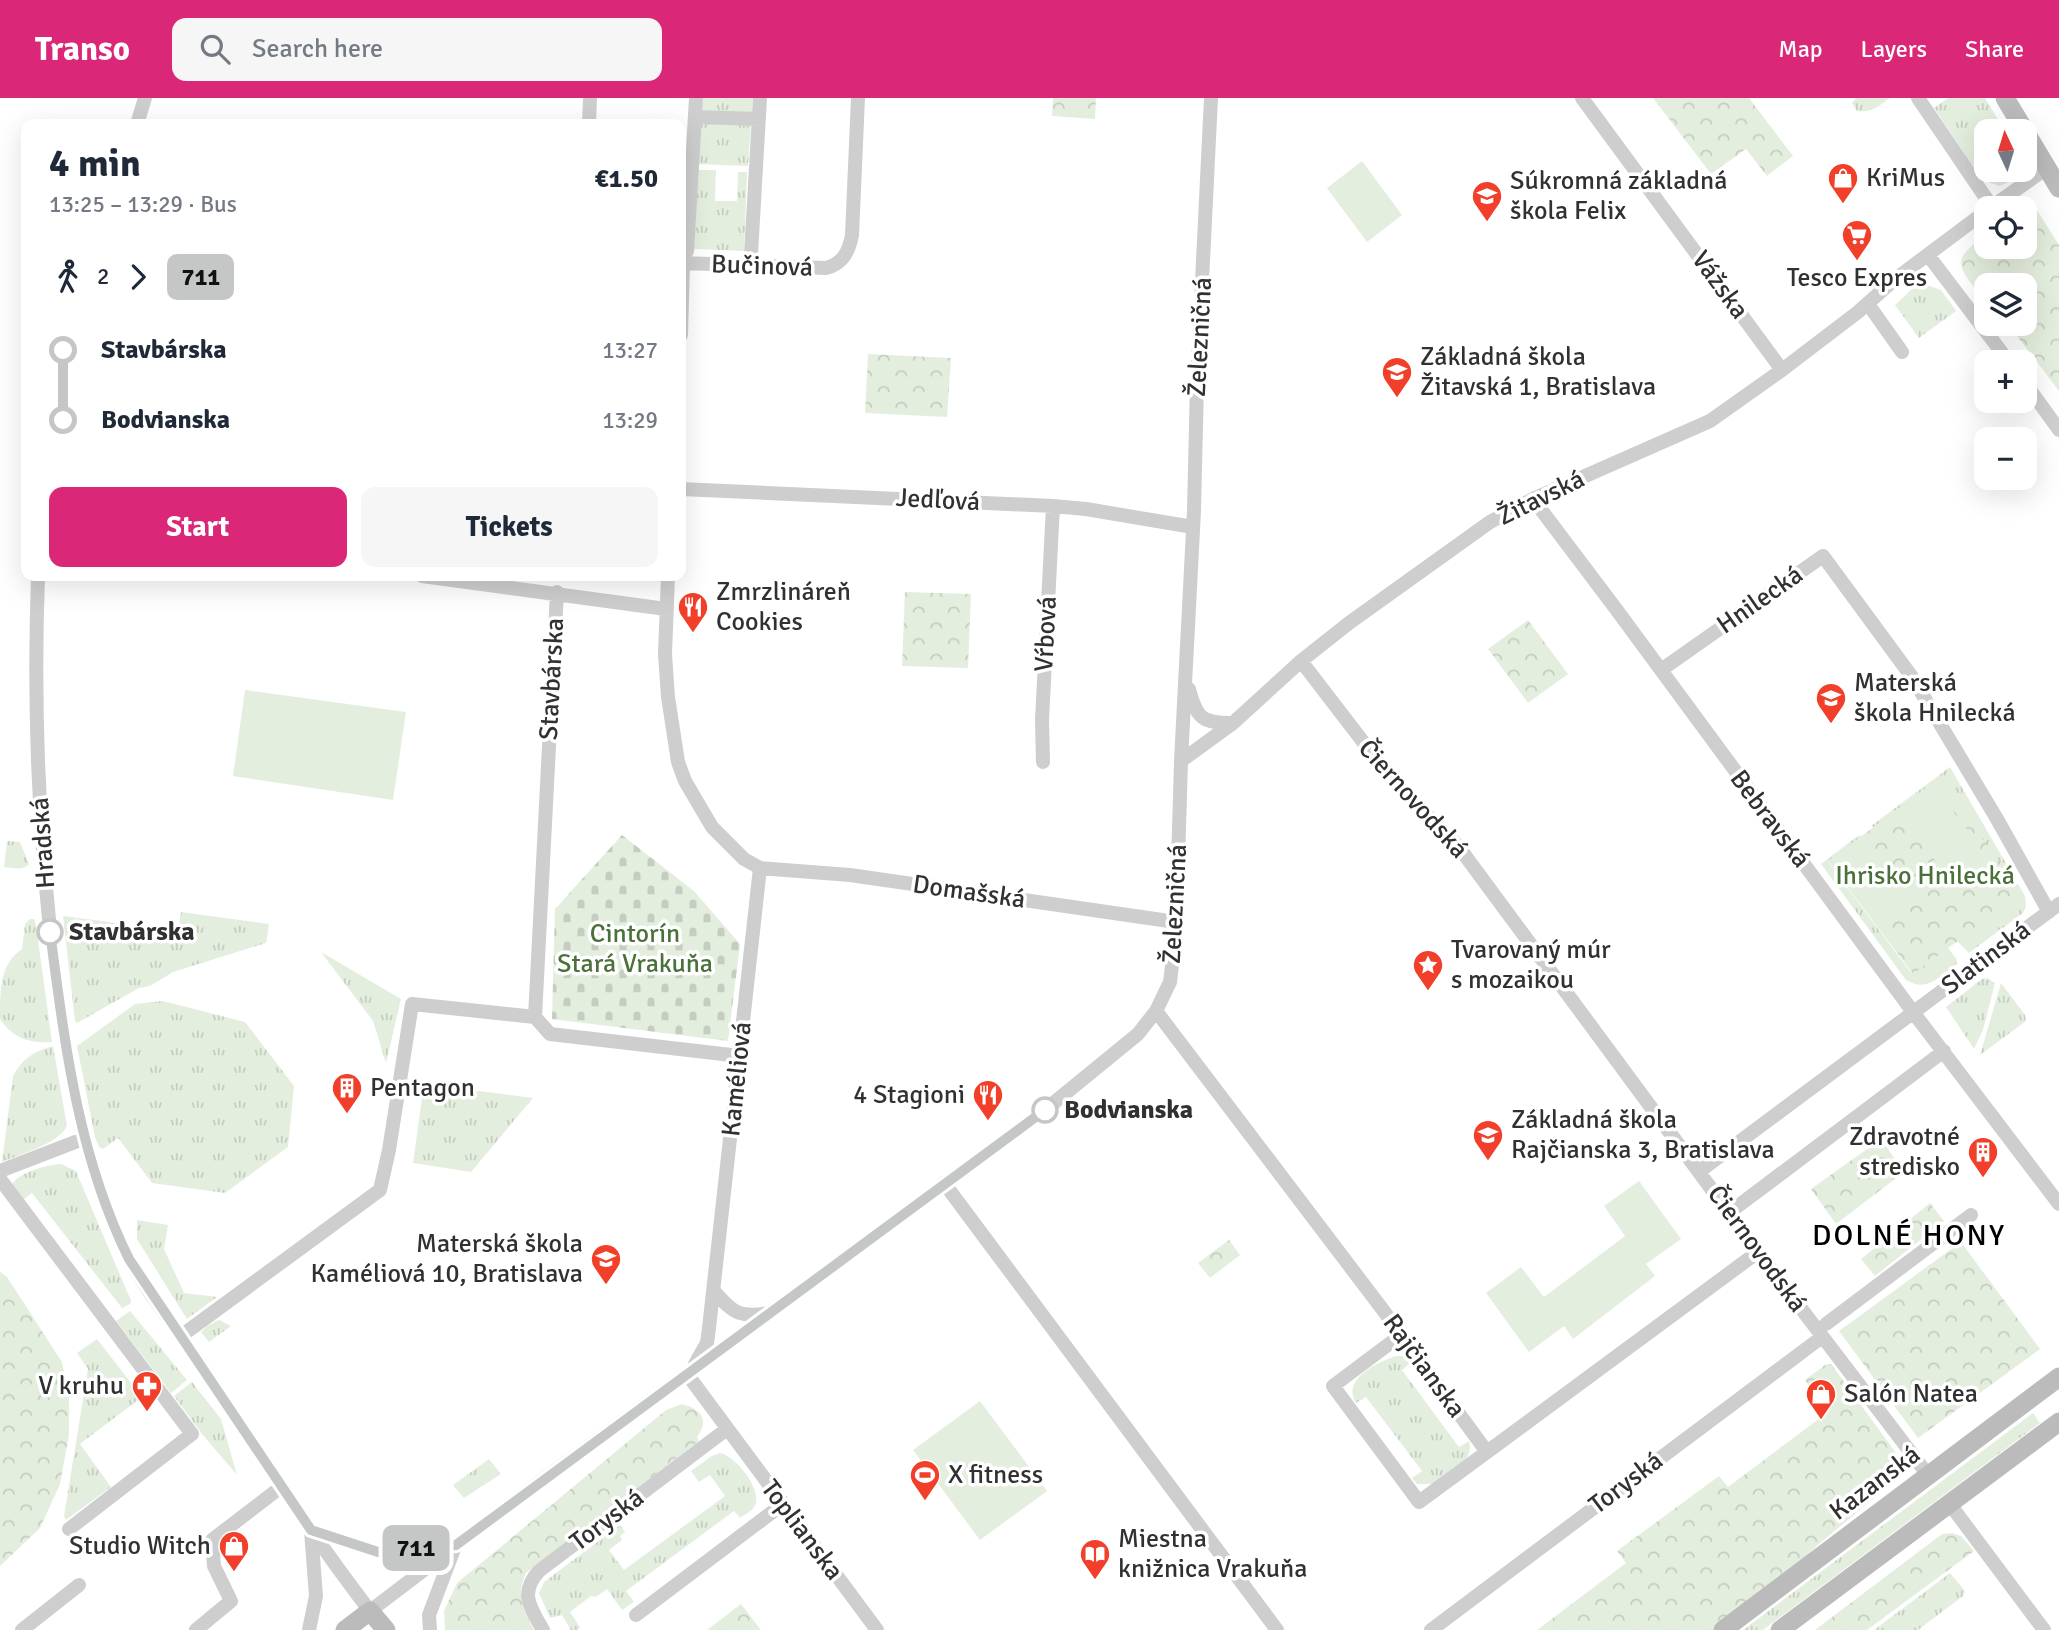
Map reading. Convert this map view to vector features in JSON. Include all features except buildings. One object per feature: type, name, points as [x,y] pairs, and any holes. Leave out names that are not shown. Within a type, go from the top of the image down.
[{"type":"main road","points":[[2005,98],[2059,188]]},
{"type":"main road","name":"Kazanská","points":[[1723,1630],[2059,1377]]},
{"type":"main road","points":[[1780,1630],[2059,1422]]},
{"type":"main road","points":[[345,1630],[370,1611],[386,1630]]},
{"type":"street","points":[[139,119],[145,98]]},
{"type":"street","points":[[589,119],[590,98]]},
{"type":"street","points":[[686,233],[696,98]]},
{"type":"street","points":[[751,254],[760,98]]},
{"type":"street","name":"Bučinová","points":[[686,259],[826,268],[840,262],[852,235],[858,98]]},
{"type":"street","name":"Železničná","points":[[370,1611],[1045,1110],[1138,1034],[1156,1011],[1166,993],[1172,972],[1176,922],[1211,98]]},
{"type":"street","name":"Vážska","points":[[1582,98],[1782,370]]},
{"type":"street","points":[[1918,98],[1982,196]]},
{"type":"street","points":[[695,117],[759,120]]},
{"type":"street","name":"Žitavská","points":[[2008,196],[2047,168]]},
{"type":"street","name":"Žitavská","points":[[1181,761],[1233,723],[1301,661],[1500,515],[1710,421],[1782,370],[1974,221]]},
{"type":"street","points":[[1928,255],[2000,350]]},
{"type":"street","points":[[1868,304],[1902,352]]},
{"type":"street","points":[[2037,400],[2059,430]]},
{"type":"street","name":"Jedľová","points":[[686,489],[1053,506],[1193,527]]},
{"type":"street","name":"Bebravská","points":[[1533,499],[1913,1013],[2059,1204]]},
{"type":"street","name":"Vŕbová","points":[[1043,762],[1042,720],[1053,506]]},
{"type":"street","name":"Hnilecká","points":[[1661,670],[1823,556],[1912,677],[2054,908]]},
{"type":"street","name":"Hradská","points":[[38,581],[38,743],[45,881],[63,1033],[83,1139],[93,1172],[120,1240],[141,1278],[281,1488],[370,1611]]},
{"type":"street","name":"Stavbárska","points":[[464,581],[666,609]]},
{"type":"street","points":[[668,581],[668,696],[674,743],[685,781],[712,827],[744,859],[760,867]]},
{"type":"street","name":"Stavbárska","points":[[535,1017],[557,592]]},
{"type":"street","name":"Čiernovodská","points":[[1301,661],[1394,782],[1458,846],[1758,1252],[1824,1330],[1927,1475]]},
{"type":"street","points":[[1185,677],[1192,703],[1200,718],[1211,723],[1233,723]]},
{"type":"street","name":"Domašská","points":[[760,867],[850,875],[1176,922]]},
{"type":"street","name":"Kaméliová","points":[[690,1372],[707,1343],[760,867]]},
{"type":"street","name":"Slatinská","points":[[1700,1171],[2054,908]]},
{"type":"street","points":[[181,1336],[380,1190],[412,1004],[535,1017],[550,1034],[740,1056]]},
{"type":"street","name":"Rajčianska","points":[[1156,1011],[1487,1452]]},
{"type":"street","points":[[1730,1212],[1944,1051]]},
{"type":"street","points":[[0,1171],[83,1139]]},
{"type":"street","points":[[0,1180],[192,1434],[69,1529]]},
{"type":"street","points":[[944,1184],[1277,1630]]},
{"type":"street","name":"Toryská","points":[[1431,1630],[1971,1215]]},
{"type":"street","points":[[1401,1335],[1333,1386],[1419,1502],[1758,1252]]},
{"type":"street","points":[[714,1291],[736,1312],[751,1316],[771,1313]]},
{"type":"street","name":"Toplianska","points":[[690,1372],[727,1429],[876,1628]]},
{"type":"street","name":"Toryská","points":[[543,1630],[531,1608],[527,1591],[531,1580],[539,1571],[727,1429]]},
{"type":"street","points":[[196,1630],[231,1601],[214,1566],[212,1540],[281,1488]]},
{"type":"street","points":[[1949,1503],[2044,1630]]},
{"type":"street","points":[[636,1615],[783,1504]]},
{"type":"street","points":[[309,1630],[316,1596],[311,1530],[378,1552],[456,1545],[429,1615],[430,1630]]},
{"type":"street","points":[[22,1630],[79,1586]]},
{"type":"green space","points":[[701,98],[753,98],[748,166],[697,164]]},
{"type":"green space","points":[[1053,98],[1096,98],[1095,119],[1052,116]]},
{"type":"green space","points":[[1653,98],[1749,98],[1793,156],[1767,176],[1746,149],[1711,174]]},
{"type":"green space","points":[[1856,98],[1890,98],[1875,108],[1857,111],[1852,103]]},
{"type":"green space","points":[[1948,98],[1985,98],[1998,119],[1974,119],[1974,168],[1934,108]]},
{"type":"green space","points":[[1362,161],[1402,215],[1367,242],[1327,188]]},
{"type":"green space","points":[[697,170],[716,170],[715,201],[737,201],[738,172],[747,172],[744,251],[694,249]]},
{"type":"green space","points":[[1988,182],[2008,182],[2000,186]]},
{"type":"green space","points":[[2037,210],[2059,245],[2059,391],[2037,362],[2037,350],[2028,350],[2017,336],[2037,336],[2037,273],[1974,273],[1974,287],[1962,269],[1962,257],[1974,245],[1974,259],[2037,259]]},
{"type":"green space","points":[[1927,285],[1941,290],[1956,311],[1919,338],[1895,305],[1912,289]]},
{"type":"green space","points":[[868,354],[951,358],[947,417],[865,413]]},
{"type":"green space","points":[[905,592],[971,594],[968,668],[902,666]]},
{"type":"green space","points":[[1528,620],[1568,674],[1528,703],[1488,649]]},
{"type":"green space","points":[[245,690],[406,712],[393,800],[233,776]]},
{"type":"green space","points":[[1950,767],[2025,896],[2026,905],[2023,913],[1969,953],[1957,941],[2022,893],[1871,826]]},
{"type":"green space","name":"Ihrisko Hnilecká","points":[[1938,779],[2023,893],[1913,974],[1828,861]]},
{"type":"green space","points":[[1933,793],[1942,797],[1979,845],[1980,856],[1975,865],[1963,875],[1953,876],[1943,871],[1908,824],[1906,813],[1911,804],[1925,794]]},
{"type":"green space","name":"Cintorín Stará Vrakuňa","points":[[622,835],[694,891],[740,944],[728,1041],[552,1019],[555,909]]},
{"type":"green space","points":[[1859,835],[1861,837],[1828,862],[1912,974],[1948,948],[1957,964],[1939,978],[1920,985],[1906,980],[1821,864]]},
{"type":"green space","points":[[1863,836],[1912,900],[1877,926],[1828,861]]},
{"type":"green space","points":[[7,841],[20,842],[29,864],[27,866],[18,869],[4,867]]},
{"type":"green space","points":[[181,912],[269,924],[266,943],[173,972],[77,1023],[63,916],[178,931]]},
{"type":"green space","points":[[34,919],[36,925],[52,1042],[37,1042],[16,1035],[0,1019],[0,998],[5,970],[22,949],[25,924]]},
{"type":"green space","points":[[321,952],[401,999],[386,1063],[373,1021]]},
{"type":"green space","points":[[1987,978],[1995,983],[1983,1030],[1974,1049],[1946,1007]]},
{"type":"green space","points":[[2001,983],[2025,1015],[2026,1021],[1980,1055]]},
{"type":"green space","points":[[163,1001],[245,1022],[294,1086],[288,1147],[225,1193],[152,1183],[118,1138],[103,1149],[99,1147],[95,1137],[77,1046],[135,1004]]},
{"type":"green space","points":[[53,1046],[67,1126],[47,1143],[2,1162],[13,1076],[29,1056]]},
{"type":"green space","points":[[424,1084],[533,1098],[471,1172],[413,1163]]},
{"type":"green space","points":[[1881,1139],[1904,1172],[1836,1224],[1811,1189]]},
{"type":"green space","points":[[61,1164],[76,1171],[131,1301],[122,1308],[32,1193],[23,1200],[12,1184],[34,1170]]},
{"type":"green space","points":[[1639,1181],[1681,1239],[1646,1264],[1655,1276],[1573,1339],[1564,1326],[1529,1352],[1486,1293],[1521,1267],[1544,1297],[1625,1236],[1604,1206]]},
{"type":"green space","points":[[1930,1203],[1944,1221],[1875,1276],[1861,1259]]},
{"type":"green space","points":[[137,1220],[168,1225],[164,1249],[184,1293],[217,1297],[187,1319],[137,1239]]},
{"type":"green space","points":[[1229,1240],[1240,1255],[1210,1278],[1198,1263]]},
{"type":"green space","points":[[1961,1242],[2040,1349],[1918,1438],[1839,1331]]},
{"type":"green space","points":[[0,1272],[7,1277],[62,1362],[69,1398],[69,1435],[60,1484],[40,1528],[0,1566]]},
{"type":"green space","points":[[130,1311],[187,1380],[171,1393],[116,1321]]},
{"type":"green space","points":[[219,1320],[231,1326],[209,1342],[201,1332]]},
{"type":"green space","points":[[97,1339],[142,1397],[80,1444],[111,1487],[66,1520],[64,1516],[88,1369],[77,1353]]},
{"type":"green space","points":[[1396,1356],[1405,1356],[1412,1362],[1402,1370],[1459,1447],[1469,1441],[1470,1448],[1465,1461],[1435,1484],[1417,1484],[1412,1478],[1422,1471],[1366,1397],[1356,1403],[1353,1395],[1353,1387],[1363,1373]]},
{"type":"green space","points":[[1831,1364],[1899,1457],[1901,1466],[1891,1484],[1785,1576],[1712,1630],[1537,1630],[1626,1563],[1617,1551],[1719,1476],[1728,1487],[1828,1412],[1805,1380],[1825,1365]]},
{"type":"green space","points":[[192,1382],[221,1419],[237,1475],[174,1396]]},
{"type":"green space","points":[[980,1401],[1047,1491],[980,1540],[913,1450]]},
{"type":"green space","points":[[682,1404],[702,1416],[703,1425],[697,1437],[699,1441],[526,1573],[521,1596],[534,1630],[445,1630],[444,1611],[457,1583],[666,1410]]},
{"type":"green space","points":[[2033,1413],[2040,1423],[1763,1630],[1743,1630]]},
{"type":"green space","points":[[720,1453],[733,1460],[747,1475],[756,1500],[752,1510],[740,1518],[734,1511],[626,1591],[634,1602],[622,1610],[607,1589],[596,1597],[591,1596],[570,1612],[580,1627],[578,1630],[571,1630],[562,1615],[550,1618],[539,1593],[544,1582],[620,1525],[625,1532],[620,1536],[622,1540],[609,1550],[624,1570],[725,1496],[710,1475],[699,1482],[691,1471]]},
{"type":"green space","points":[[489,1459],[501,1474],[464,1498],[453,1485]]},
{"type":"green space","points":[[1942,1534],[1961,1536],[1974,1551],[1867,1630],[1815,1630]]},
{"type":"green space","points":[[1950,1573],[1965,1591],[1963,1596],[1918,1630],[1874,1630]]},
{"type":"green space","points":[[741,1604],[761,1630],[707,1630]]},
{"type":"bus line","name":"711","points":[[50,932],[63,1033],[83,1139],[108,1212],[129,1259],[311,1530],[378,1552],[456,1545],[1045,1110]]},
{"type":"place","name":"KriMus","points":[[1843,205]]},
{"type":"place","name":"Súkromná základná škola Felix","points":[[1487,223]]},
{"type":"place","name":"Tesco Expres","points":[[1857,262]]},
{"type":"place","name":"Základná škola Žitavská 1, Bratislava","points":[[1397,399]]},
{"type":"place","name":"Zmrzlináreň Cookies","points":[[693,634]]},
{"type":"place","name":"Materská škola Hnilecká","points":[[1831,725]]},
{"type":"place","name":"Stavbárska","points":[[50,932]]},
{"type":"place","name":"Tvarovaný múr s mozaikou","points":[[1428,992]]},
{"type":"place","name":"Bodvianska","points":[[1045,1110]]},
{"type":"place","name":"Pentagon","points":[[347,1115]]},
{"type":"place","name":"4 Stagioni","points":[[988,1122]]},
{"type":"place","name":"Základná škola Rajčianska 3, Bratislava","points":[[1488,1162]]},
{"type":"place","name":"Zdravotné stredisko","points":[[1983,1179]]},
{"type":"place","name":"Materská škola Kaméliová 10, Bratislava","points":[[606,1286]]},
{"type":"place","name":"V kruhu","points":[[147,1413]]},
{"type":"place","name":"Salón Natea","points":[[1821,1421]]},
{"type":"place","name":"X fitness","points":[[925,1502]]},
{"type":"place","name":"Studio Witch","points":[[234,1573]]},
{"type":"place","name":"Miestna knižnica Vrakuňa","points":[[1095,1581]]},
{"type":"district","name":"DOLNÉ HONY","points":[[1909,1235]]}]
